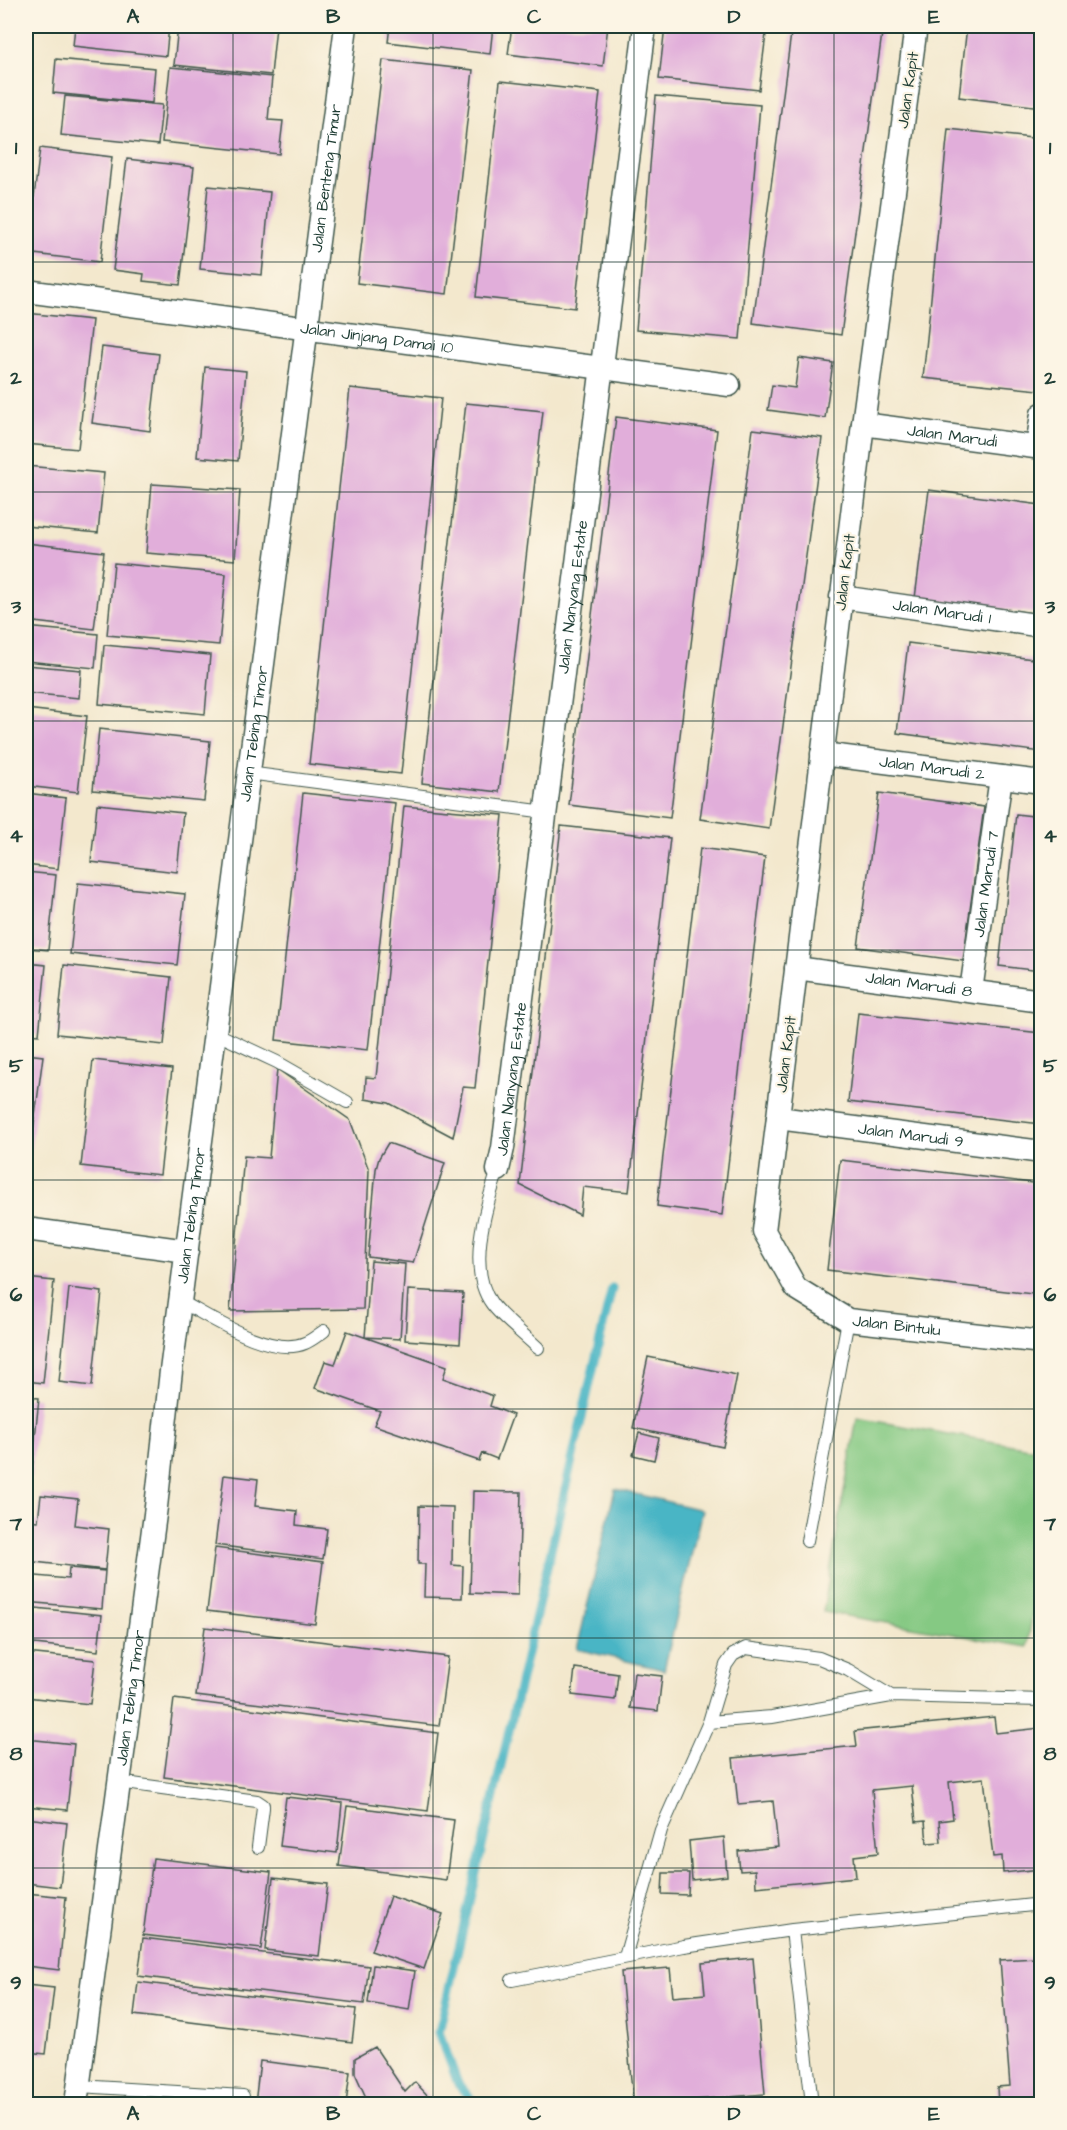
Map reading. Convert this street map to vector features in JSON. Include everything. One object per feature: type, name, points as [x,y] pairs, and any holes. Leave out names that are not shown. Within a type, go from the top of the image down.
[{"type":"street","name":"Jalan Benteng Timur","points":[[306,328],[346,26]]},
{"type":"street","name":"Jalan Nanyang Estate","points":[[498,1170],[503,1148],[645,26]]},
{"type":"street","name":"Jalan Kapit","points":[[778,1118],[841,597],[916,26]]},
{"type":"street","name":"Jalan Jinjang Damai 10","points":[[26,291],[729,385]]},
{"type":"street","name":"Jalan Tebing Timor","points":[[78,2095],[156,1506],[180,1301],[306,328]]},
{"type":"street","points":[[1039,448],[1041,414]]},
{"type":"street","name":"Jalan Marudi","points":[[863,424],[1039,448]]},
{"type":"street","name":"Jalan Marudi 1","points":[[841,597],[1041,626]]},
{"type":"street","name":"Jalan Marudi 2","points":[[822,754],[1041,782]]},
{"type":"street","name":"Jalan Marudi 7","points":[[971,991],[1001,777]]},
{"type":"street","name":"Jalan Marudi 8","points":[[796,968],[1041,1001]]},
{"type":"street","name":"Jalan Marudi 9","points":[[778,1118],[1041,1152]]},
{"type":"street","name":"Jalan Bintulu","points":[[778,1118],[764,1231],[796,1288],[848,1320],[1041,1342]]},
{"type":"street","points":[[26,1229],[187,1251]]},
{"type":"lane","points":[[248,773],[546,812]]},
{"type":"lane","points":[[215,1033],[277,1062],[347,1102]]},
{"type":"lane","points":[[498,1170],[486,1207],[479,1253],[482,1281],[491,1303],[538,1348]]},
{"type":"lane","points":[[180,1301],[258,1342],[280,1346],[303,1344],[324,1331]]},
{"type":"lane","points":[[807,1541],[848,1320]]},
{"type":"lane","points":[[625,1957],[661,1830],[709,1722],[726,1665],[733,1655],[746,1648],[819,1658],[848,1671],[891,1696]]},
{"type":"lane","points":[[709,1722],[772,1717],[891,1696],[1041,1700]]},
{"type":"lane","points":[[118,1782],[258,1801],[263,1805],[258,1848]]},
{"type":"lane","points":[[512,1980],[684,1946],[792,1930],[1041,1904]]},
{"type":"lane","points":[[792,1930],[812,2104]]},
{"type":"lane","points":[[78,2095],[243,2096]]},
{"type":"green space","points":[[857,1418],[1041,1450],[1041,1561],[1027,1647],[823,1612]]},
{"type":"water","points":[[615,1489],[702,1510],[664,1670],[577,1649]]},
{"type":"building","points":[[75,26],[169,26],[166,56],[73,46]]},
{"type":"building","points":[[178,26],[276,26],[271,75],[174,65]]},
{"type":"building","points":[[390,26],[493,26],[490,54],[388,42]]},
{"type":"building","points":[[512,26],[608,26],[603,66],[508,54]]},
{"type":"building","points":[[665,26],[767,26],[759,90],[659,79]]},
{"type":"building","points":[[792,26],[883,26],[841,335],[753,323]]},
{"type":"building","points":[[967,26],[1041,26],[1041,107],[959,97]]},
{"type":"building","points":[[56,59],[155,68],[152,103],[53,93]]},
{"type":"building","points":[[383,60],[473,70],[447,294],[357,283]]},
{"type":"building","points":[[170,67],[272,77],[268,120],[283,121],[279,154],[162,142]]},
{"type":"building","points":[[500,81],[600,92],[575,308],[476,297]]},
{"type":"building","points":[[65,96],[162,105],[158,145],[61,135]]},
{"type":"building","points":[[656,96],[760,105],[740,339],[636,330]]},
{"type":"building","points":[[948,129],[1041,139],[1039,390],[923,378]]},
{"type":"building","points":[[40,148],[112,157],[100,262],[26,253],[26,196],[34,197]]},
{"type":"building","points":[[127,159],[194,167],[180,285],[143,281],[144,274],[113,270]]},
{"type":"building","points":[[208,186],[270,192],[262,275],[200,269]]},
{"type":"building","points":[[26,313],[92,320],[78,449],[26,444]]},
{"type":"building","points":[[102,347],[159,354],[150,431],[92,423]]},
{"type":"building","points":[[799,358],[833,363],[825,418],[768,410],[772,385],[795,388]]},
{"type":"building","points":[[205,367],[246,371],[238,461],[197,457]]},
{"type":"building","points":[[350,388],[441,398],[401,774],[309,764]]},
{"type":"building","points":[[466,403],[543,411],[499,792],[422,783]]},
{"type":"building","points":[[616,417],[717,430],[670,818],[569,805]]},
{"type":"building","points":[[753,429],[822,438],[769,829],[700,819]]},
{"type":"building","points":[[26,466],[104,473],[98,533],[26,526]]},
{"type":"building","points":[[152,484],[240,490],[235,560],[146,553]]},
{"type":"building","points":[[929,490],[1041,505],[1041,614],[915,598]]},
{"type":"building","points":[[26,543],[104,552],[94,629],[26,621]]},
{"type":"building","points":[[114,563],[226,574],[219,645],[107,635]]},
{"type":"building","points":[[26,627],[98,634],[95,668],[26,661]]},
{"type":"building","points":[[908,643],[1041,660],[1041,752],[897,733]]},
{"type":"building","points":[[104,645],[210,655],[205,714],[99,704]]},
{"type":"building","points":[[26,665],[81,670],[79,698],[26,693]]},
{"type":"building","points":[[26,709],[87,716],[78,792],[26,786]]},
{"type":"building","points":[[99,729],[210,741],[204,801],[93,790]]},
{"type":"building","points":[[26,793],[66,798],[58,869],[26,865]]},
{"type":"building","points":[[303,793],[395,803],[368,1050],[276,1040]]},
{"type":"building","points":[[879,793],[984,807],[963,961],[858,947]]},
{"type":"building","points":[[97,804],[183,813],[177,872],[91,862]]},
{"type":"building","points":[[404,806],[503,815],[475,1088],[463,1087],[453,1137],[389,1103],[365,1099],[366,1077],[376,1078]]},
{"type":"building","points":[[1016,814],[1041,817],[1041,971],[999,966]]},
{"type":"building","points":[[561,826],[670,838],[629,1192],[583,1187],[580,1215],[520,1185]]},
{"type":"building","points":[[700,848],[765,857],[722,1215],[657,1206]]},
{"type":"building","points":[[26,872],[56,875],[48,950],[26,948]]},
{"type":"building","points":[[78,883],[185,894],[177,965],[70,954]]},
{"type":"building","points":[[26,963],[46,965],[39,1035],[26,1034]]},
{"type":"building","points":[[64,965],[171,977],[164,1045],[57,1034]]},
{"type":"building","points":[[858,1013],[1041,1033],[1041,1124],[848,1102]]},
{"type":"building","points":[[26,1054],[43,1056],[29,1161],[26,1161]]},
{"type":"building","points":[[93,1060],[172,1069],[160,1175],[81,1166]]},
{"type":"building","points":[[277,1069],[350,1120],[369,1170],[363,1309],[230,1311],[244,1156],[269,1158]]},
{"type":"building","points":[[388,1143],[445,1163],[413,1263],[368,1257],[376,1169],[379,1158]]},
{"type":"building","points":[[840,1160],[1041,1184],[1041,1295],[827,1270]]},
{"type":"building","points":[[371,1261],[405,1264],[400,1339],[365,1337]]},
{"type":"building","points":[[26,1278],[54,1281],[43,1383],[26,1381]]},
{"type":"building","points":[[69,1288],[102,1292],[92,1386],[59,1382]]},
{"type":"building","points":[[408,1290],[463,1293],[460,1344],[405,1340]]},
{"type":"building","points":[[347,1331],[447,1366],[443,1378],[493,1396],[490,1406],[513,1415],[497,1459],[482,1453],[479,1461],[374,1425],[380,1411],[315,1388],[325,1361],[335,1364]]},
{"type":"building","points":[[648,1357],[737,1375],[723,1447],[633,1428]]},
{"type":"building","points":[[26,1397],[39,1398],[31,1478],[26,1477]]},
{"type":"building","points":[[639,1433],[659,1438],[654,1460],[633,1455]]},
{"type":"building","points":[[224,1475],[258,1479],[255,1506],[297,1511],[296,1525],[327,1529],[323,1559],[215,1545]]},
{"type":"building","points":[[473,1491],[521,1492],[518,1595],[470,1593]]},
{"type":"building","points":[[41,1495],[78,1499],[75,1525],[109,1529],[105,1570],[26,1561],[26,1520],[38,1521]]},
{"type":"building","points":[[419,1506],[453,1507],[452,1565],[463,1566],[462,1598],[424,1597],[425,1564],[418,1564]]},
{"type":"building","points":[[215,1548],[323,1562],[315,1624],[207,1611]]},
{"type":"building","points":[[69,1568],[105,1571],[102,1609],[26,1602],[26,1575],[68,1579]]},
{"type":"building","points":[[26,1607],[102,1615],[98,1651],[26,1643]]},
{"type":"building","points":[[205,1627],[448,1657],[439,1726],[196,1696]]},
{"type":"building","points":[[26,1653],[95,1660],[90,1704],[26,1697]]},
{"type":"building","points":[[575,1668],[618,1674],[615,1700],[572,1695]]},
{"type":"building","points":[[634,1673],[662,1676],[658,1711],[630,1708]]},
{"type":"building","points":[[174,1699],[438,1733],[428,1811],[164,1777]]},
{"type":"building","points":[[994,1717],[996,1733],[1041,1728],[1041,1869],[1003,1873],[1002,1856],[993,1857],[984,1778],[949,1782],[953,1819],[939,1821],[941,1842],[927,1843],[925,1821],[916,1822],[912,1786],[872,1790],[878,1853],[854,1856],[856,1877],[756,1887],[755,1870],[740,1871],[738,1851],[778,1847],[773,1801],[738,1804],[733,1758],[857,1746],[855,1731]]},
{"type":"building","points":[[26,1739],[74,1744],[67,1810],[26,1806]]},
{"type":"building","points":[[286,1797],[342,1803],[337,1853],[280,1846]]},
{"type":"building","points":[[347,1806],[454,1820],[446,1880],[339,1866]]},
{"type":"building","points":[[26,1818],[67,1823],[60,1887],[26,1883]]},
{"type":"building","points":[[724,1837],[727,1876],[692,1880],[689,1841]]},
{"type":"building","points":[[153,1858],[271,1872],[261,1949],[143,1935]]},
{"type":"building","points":[[663,1873],[689,1873],[688,1895],[662,1894]]},
{"type":"building","points":[[273,1878],[328,1884],[319,1956],[265,1950]]},
{"type":"building","points":[[26,1893],[66,1897],[59,1970],[26,1966]]},
{"type":"building","points":[[390,1896],[443,1914],[424,1969],[371,1951]]},
{"type":"building","points":[[143,1938],[369,1966],[364,2004],[138,1976]]},
{"type":"building","points":[[753,1958],[765,2094],[671,2102],[672,2104],[620,2104],[620,2101],[633,2101],[621,1972],[670,1968],[673,1997],[705,1994],[702,1963]]},
{"type":"building","points":[[1036,1958],[1038,1989],[1041,1989],[1041,2104],[998,2104],[997,2087],[1010,2086],[1000,1960]]},
{"type":"building","points":[[373,1965],[415,1971],[409,2010],[368,2003]]},
{"type":"building","points":[[138,1982],[356,2009],[352,2042],[134,2015]]},
{"type":"building","points":[[26,1985],[54,1988],[46,2054],[26,2052]]},
{"type":"building","points":[[375,2047],[405,2092],[415,2082],[431,2099],[425,2104],[369,2104],[355,2073],[355,2058]]},
{"type":"building","points":[[260,2061],[350,2072],[346,2104],[255,2104]]},
{"type":"waterway","points":[[475,2104],[458,2084],[439,2032],[612,1288]]}]
